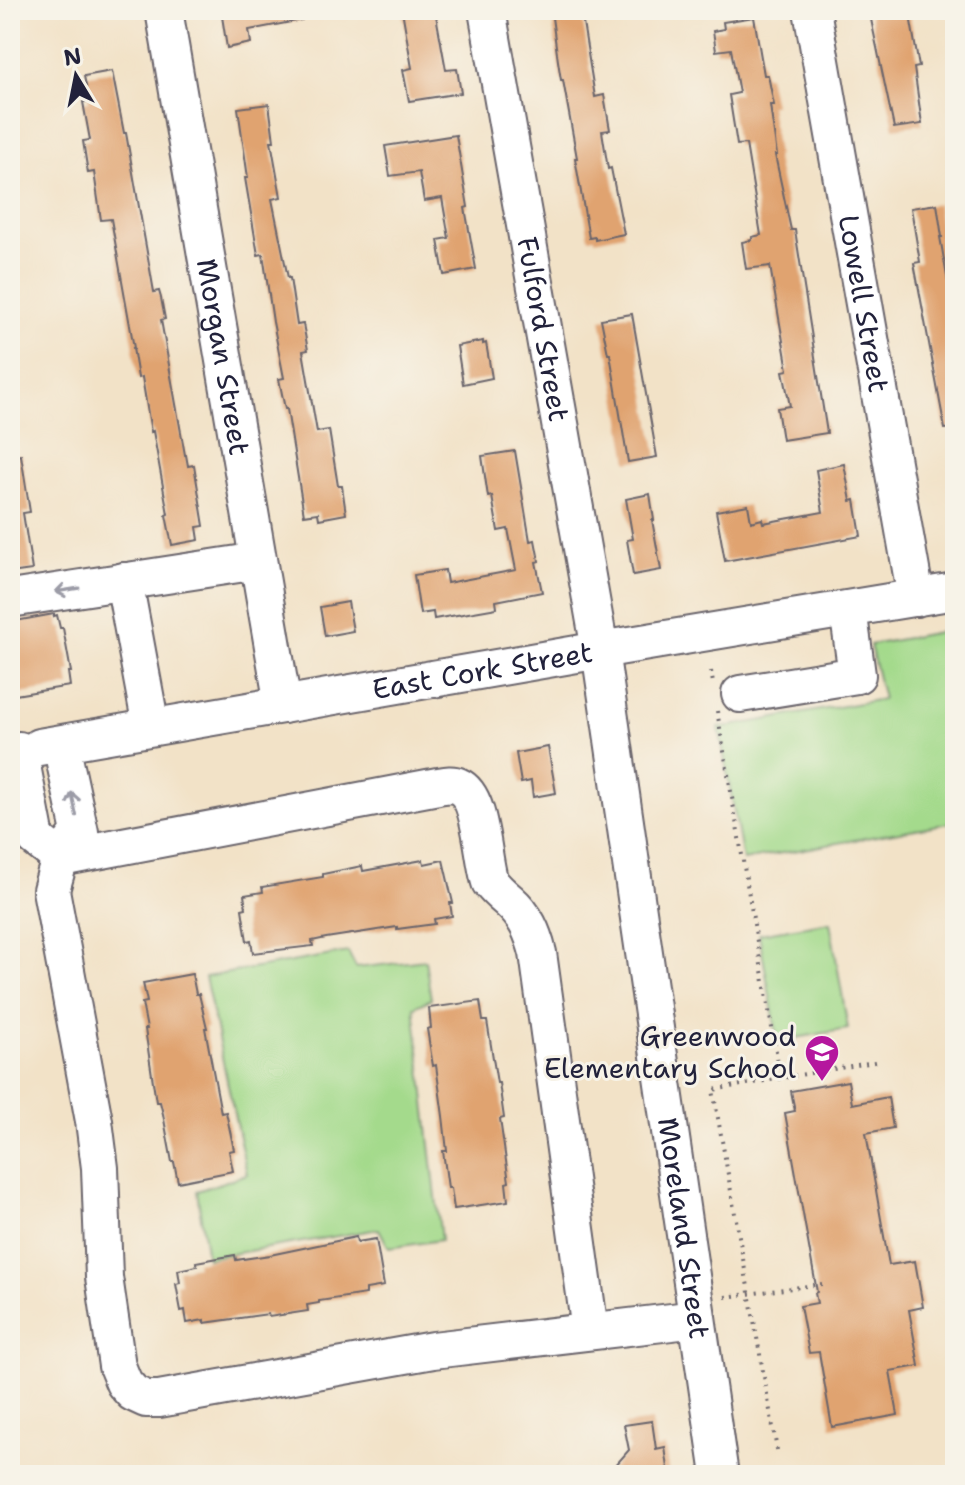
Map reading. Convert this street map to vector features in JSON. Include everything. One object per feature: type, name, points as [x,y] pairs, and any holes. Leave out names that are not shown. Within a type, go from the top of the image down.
[{"type":"street","name":"Morgan Street","points":[[164,10],[283,705]]},
{"type":"street","name":"Fulford Street","points":[[487,10],[600,650]]},
{"type":"street","name":"Lowell Street","points":[[812,10],[916,598]]},
{"type":"street","points":[[10,599],[258,561]]},
{"type":"street","points":[[124,581],[151,727]]},
{"type":"street","name":"East Cork Street","points":[[14,751],[955,591]]},
{"type":"street","points":[[723,693],[857,675],[848,609]]},
{"type":"street","name":"Moreland Street","points":[[600,650],[720,1475]]},
{"type":"street","points":[[61,744],[80,832],[60,858],[51,890],[96,1134],[104,1277],[117,1366],[124,1383],[133,1393],[146,1399],[159,1399],[433,1350],[697,1319]]},
{"type":"street","points":[[14,751],[36,839],[60,858],[438,786],[456,785],[463,790],[476,811],[490,882],[528,923],[538,953],[590,1331]]},
{"type":"path","points":[[711,671],[723,693],[781,1080]]},
{"type":"path","points":[[777,1450],[713,1090],[880,1061]]},
{"type":"path","points":[[749,1294],[822,1284]]},
{"type":"green space","points":[[955,629],[955,822],[743,860],[719,728],[883,699],[870,645]]},
{"type":"green space","points":[[830,922],[848,1029],[778,1041],[759,934]]},
{"type":"green space","points":[[348,952],[356,968],[425,960],[431,999],[414,1007],[441,1240],[389,1248],[379,1229],[207,1258],[197,1191],[247,1174],[205,977]]},
{"type":"building","points":[[221,10],[301,10],[302,20],[249,30],[251,43],[227,48]]},
{"type":"building","points":[[402,10],[435,10],[446,70],[457,69],[461,93],[409,101],[403,70],[412,68]]},
{"type":"building","points":[[551,10],[581,10],[595,97],[604,95],[610,130],[602,131],[624,234],[595,240],[595,237],[589,238]]},
{"type":"building","points":[[869,10],[909,10],[919,67],[914,68],[922,124],[894,128]]},
{"type":"building","points":[[754,17],[764,75],[768,75],[774,105],[770,105],[775,155],[791,230],[795,230],[827,433],[782,440],[777,408],[790,406],[783,371],[788,370],[770,266],[746,269],[742,242],[761,235],[746,144],[737,145],[729,95],[739,93],[731,49],[716,51],[713,31],[724,29],[723,22]]},
{"type":"building","points":[[112,71],[154,292],[159,291],[165,319],[161,320],[185,455],[188,466],[194,465],[204,526],[197,527],[199,540],[172,545],[153,431],[142,377],[138,378],[111,219],[101,220],[94,172],[88,173],[83,141],[90,140],[83,102],[89,101],[84,76]]},
{"type":"building","points":[[269,104],[274,141],[271,141],[281,197],[272,199],[297,325],[303,324],[308,350],[303,351],[317,432],[329,430],[346,514],[319,519],[318,513],[304,515],[287,409],[279,379],[284,378],[263,254],[258,255],[245,178],[248,178],[238,108]]},
{"type":"building","points":[[456,135],[476,269],[444,275],[438,240],[449,238],[442,198],[424,201],[419,172],[390,176],[385,146]]},
{"type":"building","points":[[937,204],[955,322],[955,428],[945,429],[914,263],[920,262],[911,208]]},
{"type":"building","points":[[632,314],[657,457],[628,462],[601,319]]},
{"type":"building","points":[[483,341],[483,344],[486,343],[492,378],[463,384],[457,346]]},
{"type":"building","points":[[515,451],[530,541],[535,540],[542,592],[496,601],[497,608],[434,619],[433,612],[420,614],[414,575],[445,570],[447,583],[516,570],[508,529],[498,531],[492,496],[488,497],[482,456]]},
{"type":"building","points":[[21,455],[30,512],[23,513],[32,570],[10,573],[10,456]]},
{"type":"building","points":[[844,464],[851,501],[855,500],[861,536],[725,561],[716,511],[748,505],[751,522],[762,519],[763,523],[823,512],[816,470]]},
{"type":"building","points":[[650,494],[661,570],[633,575],[627,540],[633,539],[626,499]]},
{"type":"building","points":[[348,602],[353,631],[325,636],[320,607]]},
{"type":"building","points":[[54,614],[60,628],[63,628],[71,672],[68,672],[70,686],[15,695],[13,685],[10,685],[10,622]]},
{"type":"building","points":[[548,747],[556,793],[533,797],[531,781],[521,783],[516,753]]},
{"type":"building","points":[[423,860],[424,864],[443,860],[453,903],[450,903],[452,916],[434,919],[435,924],[326,938],[312,941],[313,946],[253,953],[251,940],[247,941],[242,909],[246,908],[244,895],[263,892],[262,887],[323,877],[323,874],[362,866],[363,871]]},
{"type":"building","points":[[192,974],[207,1028],[221,1113],[226,1112],[234,1150],[229,1151],[233,1171],[178,1182],[160,1102],[156,1102],[142,1003],[147,1002],[143,983]]},
{"type":"building","points":[[480,1001],[483,1021],[487,1021],[504,1118],[500,1119],[509,1182],[506,1183],[508,1201],[454,1209],[443,1151],[447,1151],[436,1065],[433,1066],[427,1029],[431,1028],[429,1008]]},
{"type":"building","points":[[848,1081],[852,1104],[888,1097],[893,1128],[866,1133],[889,1265],[915,1261],[923,1307],[909,1310],[919,1366],[890,1371],[898,1415],[832,1427],[819,1352],[809,1353],[800,1306],[817,1303],[817,1292],[785,1113],[795,1111],[791,1091]]},
{"type":"building","points":[[356,1237],[357,1242],[376,1239],[384,1286],[366,1289],[366,1294],[319,1301],[307,1305],[308,1311],[269,1317],[268,1314],[187,1323],[185,1310],[181,1311],[176,1284],[180,1283],[178,1270],[197,1266],[196,1262],[235,1255],[236,1260],[270,1255]]},
{"type":"building","points":[[652,1421],[656,1449],[665,1447],[669,1475],[607,1475],[629,1450],[624,1425]]},
{"type":"place","name":"Greenwood Elementary School","points":[[822,1083]]}]
